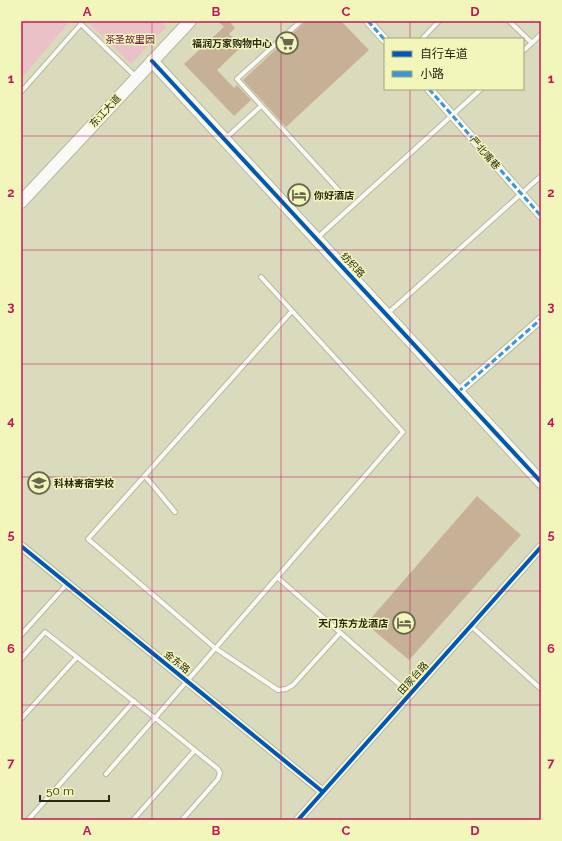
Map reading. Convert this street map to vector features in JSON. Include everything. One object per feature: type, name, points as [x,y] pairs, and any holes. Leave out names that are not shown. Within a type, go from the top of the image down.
[{"type":"street","name":"东江大道","points":[[21,202],[190,21]]},
{"type":"street","points":[[368,21],[384,39]]},
{"type":"street","name":"纺织路","points":[[152,61],[541,482]]},
{"type":"street","name":"严北嘴巷","points":[[430,90],[541,216]]},
{"type":"street","points":[[458,392],[541,319]]},
{"type":"street","name":"金东路","points":[[21,546],[323,792]]},
{"type":"street","name":"田家台路","points":[[298,820],[541,547]]},
{"type":"lane","points":[[301,21],[237,79],[343,195]]},
{"type":"lane","points":[[423,38],[439,21]]},
{"type":"lane","points":[[509,21],[532,43]]},
{"type":"lane","points":[[21,92],[81,24],[136,78]]},
{"type":"lane","points":[[524,50],[541,34]]},
{"type":"lane","points":[[316,238],[480,90]]},
{"type":"lane","points":[[225,140],[262,106]]},
{"type":"lane","points":[[386,314],[541,176]]},
{"type":"lane","points":[[106,774],[403,432],[261,277]]},
{"type":"lane","points":[[292,311],[88,539],[215,648],[278,690],[286,689],[293,685],[340,633]]},
{"type":"lane","points":[[145,476],[175,512]]},
{"type":"lane","points":[[277,578],[410,694]]},
{"type":"lane","points":[[21,635],[67,584]]},
{"type":"lane","points":[[471,626],[541,689]]},
{"type":"lane","points":[[21,659],[45,632],[218,769],[220,773],[218,779],[182,820]]},
{"type":"lane","points":[[21,719],[77,657]]},
{"type":"lane","points":[[28,820],[134,701]]},
{"type":"lane","points":[[133,820],[195,750]]},
{"type":"path","points":[[21,34],[36,21]]},
{"type":"green space","points":[[21,21],[70,21],[21,79]]},
{"type":"green space","name":"茶圣故里园","points":[[87,21],[160,21],[166,27],[131,64]]},
{"type":"building","points":[[218,21],[229,21],[235,28],[229,34],[241,47],[217,70],[234,88],[237,85],[251,100],[234,116],[184,64],[224,27]]},
{"type":"building","points":[[306,21],[341,21],[369,50],[286,127],[243,80]]},
{"type":"building","points":[[477,496],[521,535],[409,660],[366,624]]},
{"type":"marked path","points":[[368,21],[384,39]]},
{"type":"marked path","points":[[430,90],[541,216]]},
{"type":"marked path","points":[[458,392],[541,319]]},
{"type":"cycle path","points":[[152,61],[541,482]]},
{"type":"cycle path","points":[[21,546],[323,792]]},
{"type":"cycle path","points":[[298,820],[541,547]]},
{"type":"place","name":"福润万家购物中心","points":[[287,43]]},
{"type":"place","name":"你好酒店","points":[[299,195]]},
{"type":"place","name":"科林寄宿学校","points":[[39,483]]},
{"type":"place","name":"天门东方龙酒店","points":[[404,623]]}]
